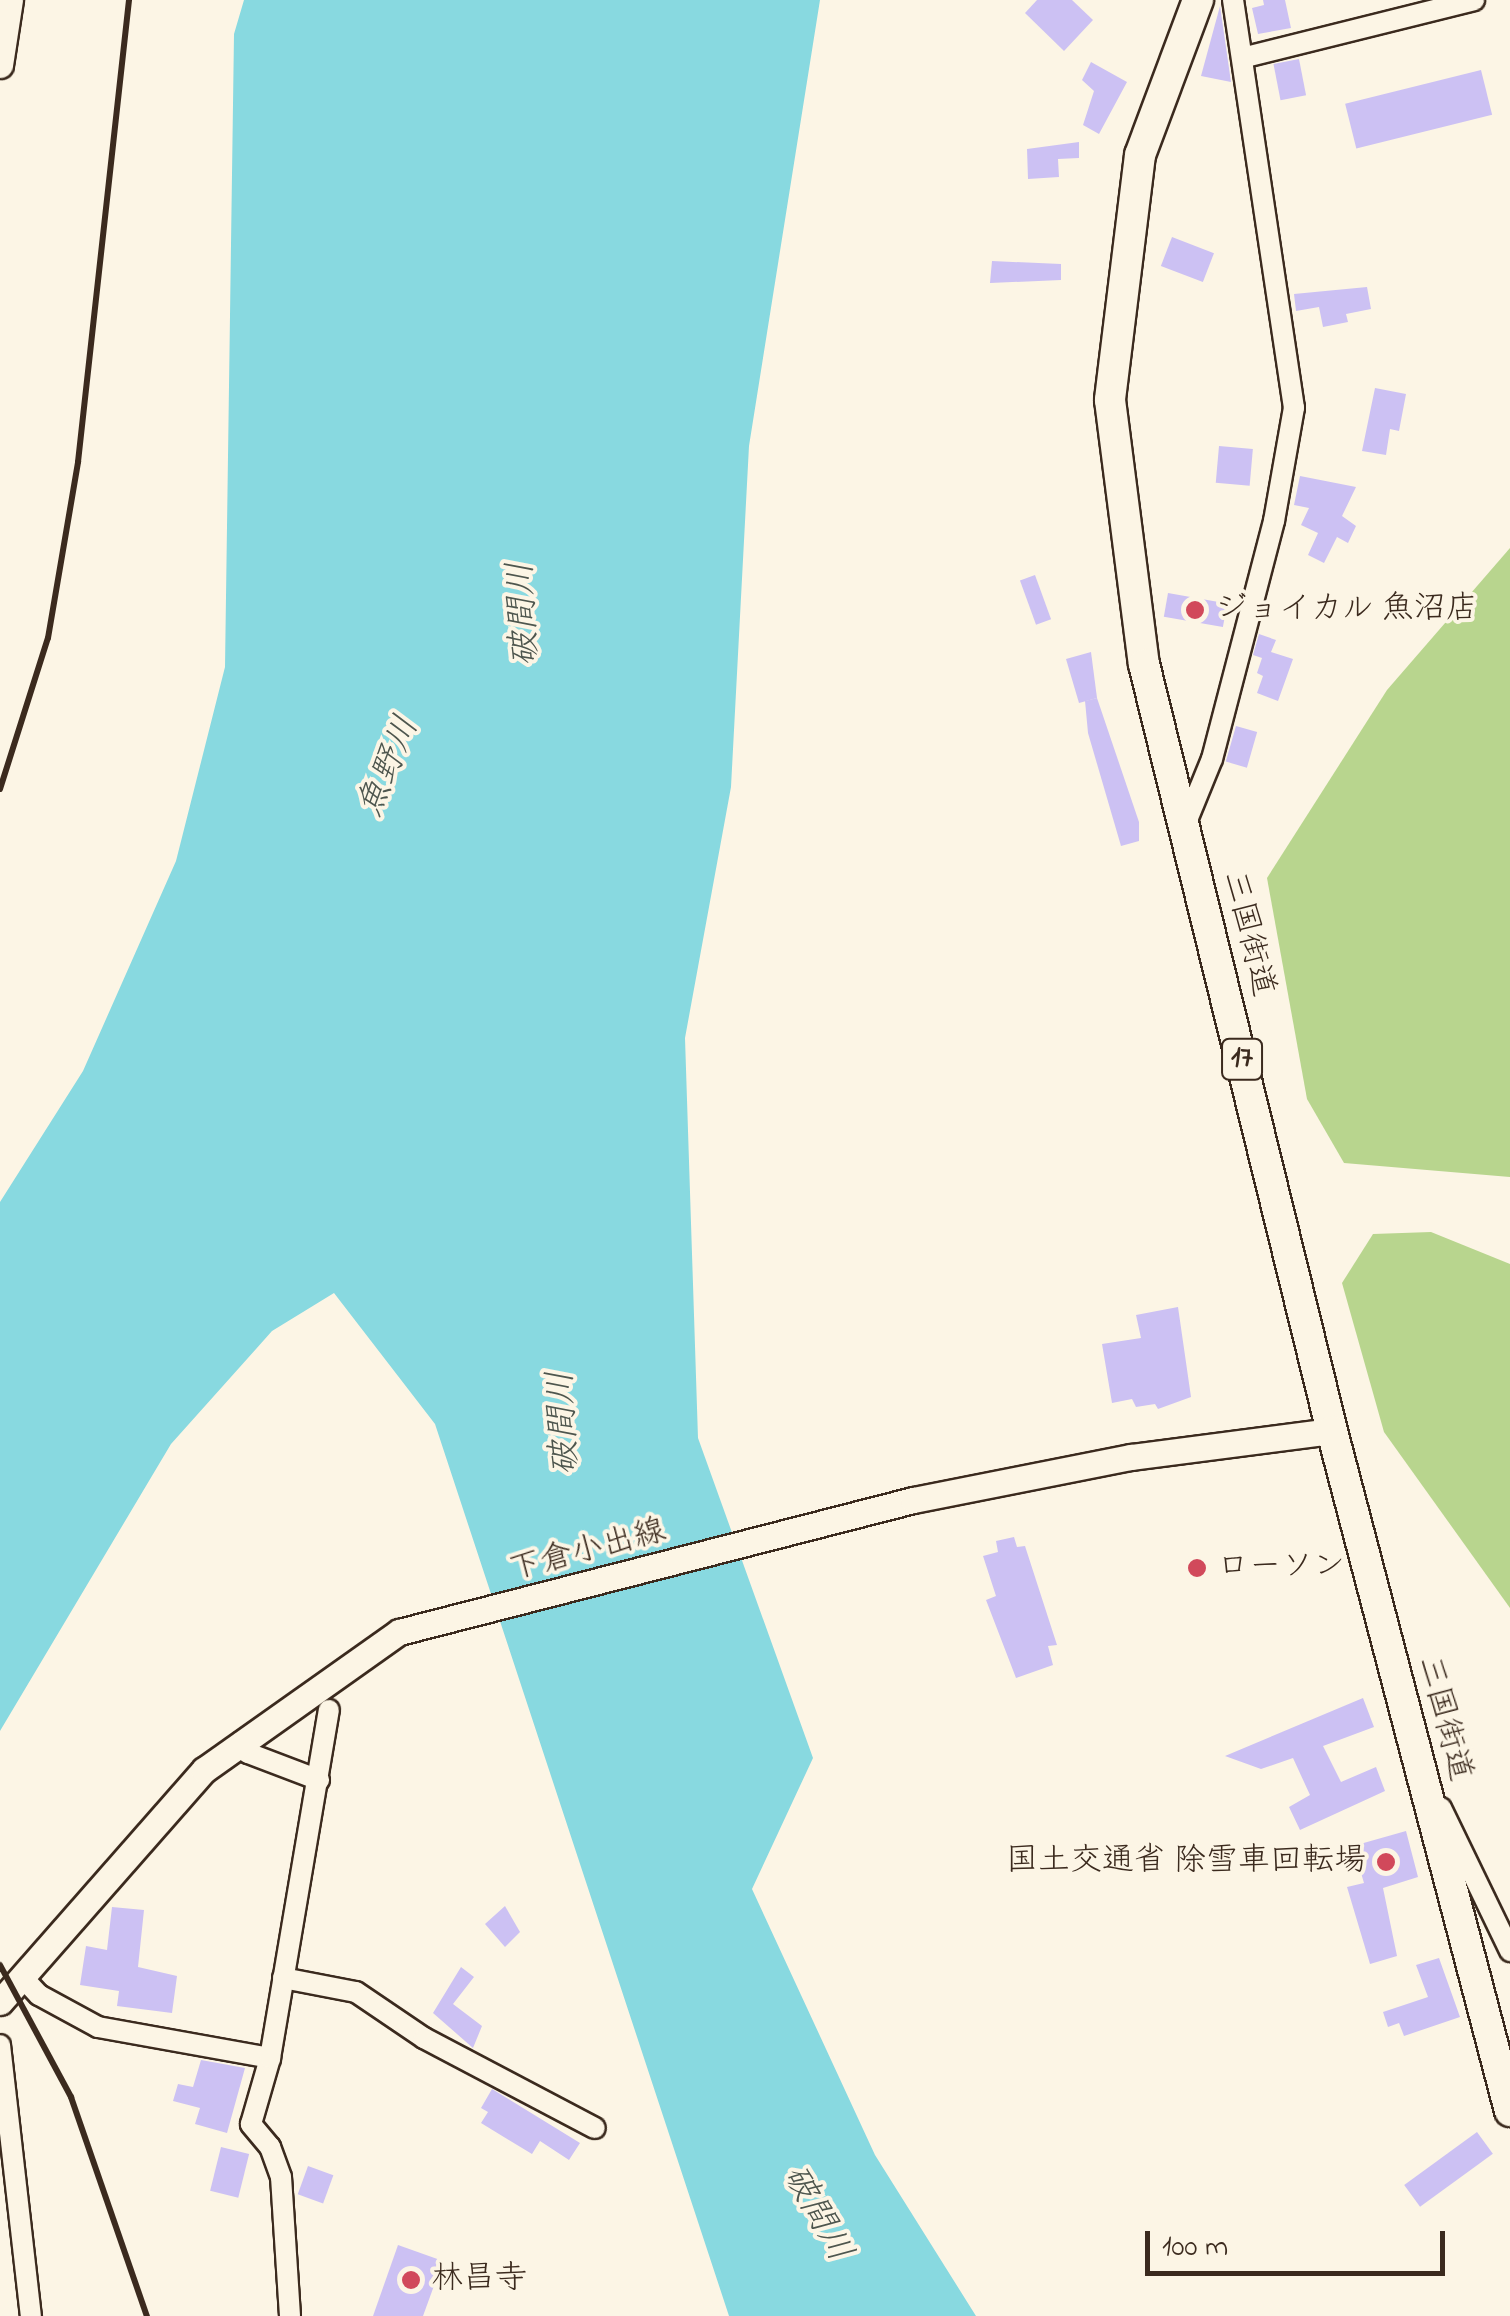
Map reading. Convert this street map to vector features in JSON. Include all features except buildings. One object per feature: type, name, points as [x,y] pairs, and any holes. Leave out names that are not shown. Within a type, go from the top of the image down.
[{"type":"highway","name":"三国街道","points":[[1198,0],[1140,154],[1110,400],[1144,664],[1332,1431],[1510,2110]]},
{"type":"main road","points":[[0,64],[10,0]]},
{"type":"main road","name":"下倉小出線","points":[[0,2002],[24,1979],[138,1837],[204,1770],[370,1647],[399,1632],[439,1626],[898,1504],[1131,1457],[1332,1431]]},
{"type":"street","points":[[1185,825],[1212,758],[1274,521],[1294,408],[1246,56],[1233,0]]},
{"type":"street","points":[[1246,56],[1474,0]]},
{"type":"street","points":[[290,2316],[281,2177],[270,2146],[251,2124],[270,2058],[329,1710]]},
{"type":"street","points":[[240,1742],[248,1753],[319,1780]]},
{"type":"street","points":[[1417,1757],[1510,1952]]},
{"type":"street","points":[[284,1978],[356,1992],[424,2038],[595,2128]]},
{"type":"street","points":[[24,1979],[39,1995],[98,2027],[270,2058]]},
{"type":"street","points":[[0,2045],[6,2171],[31,2316]]},
{"type":"green space","points":[[1510,548],[1510,1177],[1344,1163],[1307,1099],[1267,878],[1387,690]]},
{"type":"green space","points":[[1431,1232],[1510,1264],[1510,1608],[1384,1432],[1342,1283],[1373,1234]]},
{"type":"water","points":[[244,0],[820,0],[749,446],[731,787],[685,1038],[698,1438],[813,1758],[752,1889],[875,2155],[976,2316],[729,2316],[435,1424],[334,1293],[272,1331],[171,1444],[0,1731],[0,1202],[83,1071],[176,861],[225,667],[234,34]]},
{"type":"railway","points":[[0,789],[48,638],[78,462],[129,0]]},
{"type":"railway","points":[[0,1965],[71,2097],[147,2316]]},
{"type":"place","name":"ジョイカル 魚沼店","points":[[1195,610]]},
{"type":"place","name":"ローソン","points":[[1197,1568]]},
{"type":"place","name":"国土交通省 除雪車回転場","points":[[1386,1862]]},
{"type":"place","name":"林昌寺","points":[[411,2280]]},
{"type":"water label","name":"破間川","points":[[525,614]]},
{"type":"water label","name":"魚野川","points":[[390,767]]},
{"type":"water label","name":"破間川","points":[[565,1423]]},
{"type":"water label","name":"破間川","points":[[816,2214]]}]
